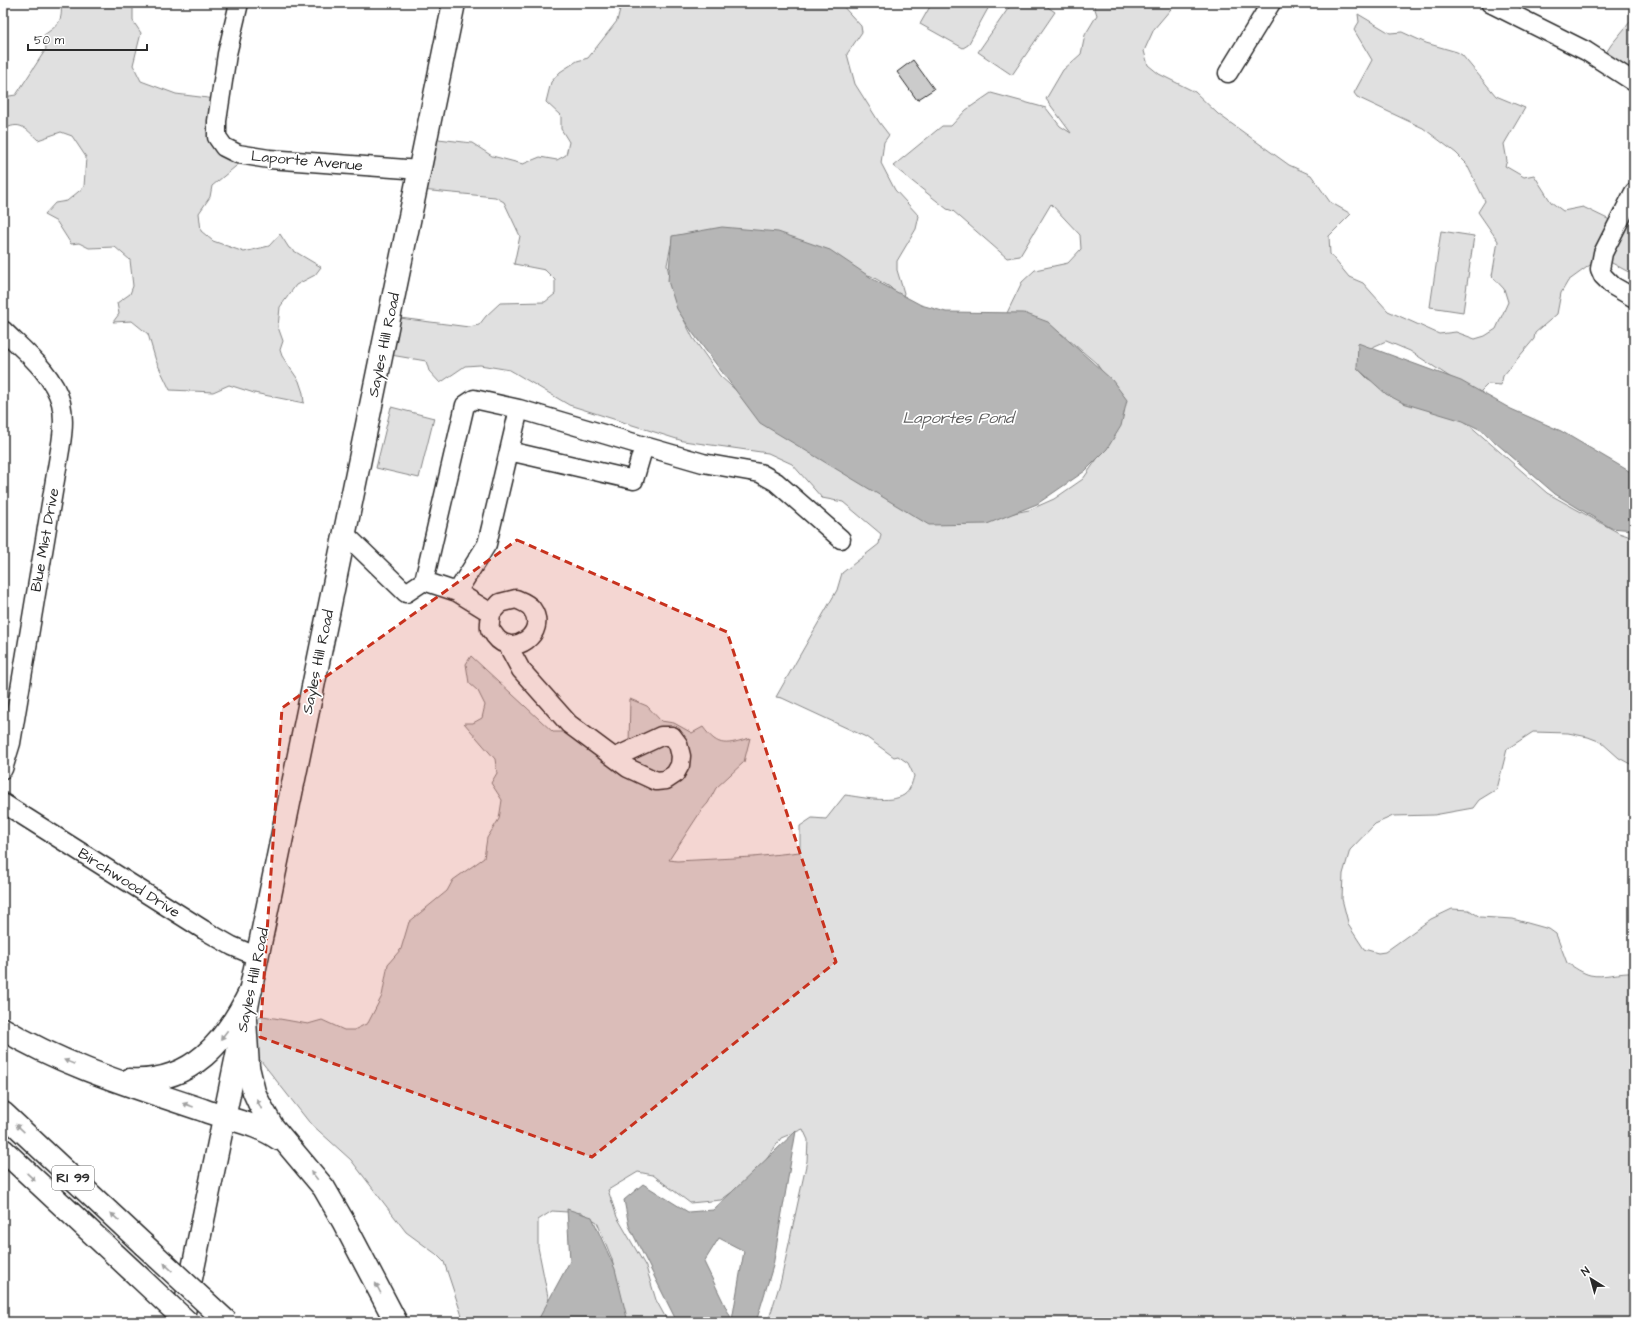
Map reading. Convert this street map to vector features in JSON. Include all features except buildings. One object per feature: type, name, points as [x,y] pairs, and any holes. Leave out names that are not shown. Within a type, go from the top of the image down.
[{"type":"main road","name":"Sayles Hill Road","points":[[182,1322],[454,3]]},
{"type":"main road","points":[[105,1076],[125,1080],[146,1081],[168,1077],[187,1069],[205,1056],[221,1039],[237,1016],[251,990]]},
{"type":"main road","points":[[245,1020],[248,1067],[254,1092],[265,1115],[272,1126],[313,1174],[333,1203],[396,1322]]},
{"type":"main road","points":[[3,1029],[62,1059],[105,1076],[224,1118],[253,1125],[270,1133],[299,1157]]},
{"type":"main road","name":"RI 99","points":[[3,1113],[227,1322]]},
{"type":"main road","name":"RI 99","points":[[3,1150],[187,1322]]},
{"type":"street","name":"Laporte Avenue","points":[[239,3],[227,54],[217,121],[217,137],[224,147],[238,154],[269,159],[420,170]]},
{"type":"street","points":[[1228,72],[1271,3]]},
{"type":"street","points":[[1490,3],[1586,51],[1634,82]]},
{"type":"street","points":[[1634,192],[1603,253],[1600,269],[1603,276],[1613,286],[1634,298]]},
{"type":"street","name":"Blue Mist Drive","points":[[3,330],[47,376],[61,403],[62,421],[60,456],[11,743],[3,769]]},
{"type":"street","points":[[345,534],[406,593],[424,581],[465,405],[474,399],[519,409],[703,463],[760,473],[776,482],[841,539]]},
{"type":"street","points":[[457,592],[487,544],[519,409]]},
{"type":"street","points":[[509,451],[634,480],[644,446]]},
{"type":"street","points":[[424,581],[457,592],[491,613]]},
{"type":"street","points":[[516,598],[532,608],[536,620],[535,630],[526,641],[514,646],[499,641],[490,629],[491,613],[500,603],[516,598]]},
{"type":"street","points":[[507,644],[521,670],[569,724],[589,740],[616,757]]},
{"type":"street","name":"Birchwood Drive","points":[[3,803],[198,926],[232,946],[258,957]]},
{"type":"highlighted area","points":[[517,540],[727,632],[836,962],[592,1157],[260,1037],[282,708]]},
{"type":"shaded area","points":[[61,3],[125,3],[133,6],[133,21],[141,33],[133,65],[141,81],[176,94],[216,99],[215,134],[241,162],[212,186],[210,197],[199,213],[201,231],[213,241],[244,252],[269,246],[280,234],[289,248],[321,267],[315,275],[296,285],[280,307],[278,327],[283,341],[280,350],[282,356],[299,381],[303,393],[304,403],[254,393],[229,385],[213,392],[170,390],[156,361],[148,334],[132,321],[113,322],[119,314],[117,303],[130,294],[133,286],[130,260],[115,247],[89,248],[79,243],[71,244],[57,222],[44,215],[55,203],[67,201],[84,187],[86,157],[72,136],[61,132],[38,140],[22,127],[14,126],[3,130],[3,97],[16,95],[46,49],[44,35],[56,25],[60,19]]},
{"type":"shaded area","points":[[618,3],[840,3],[861,26],[862,32],[847,54],[855,84],[889,135],[884,142],[881,163],[895,190],[919,216],[916,229],[897,261],[897,270],[904,293],[902,299],[890,287],[871,276],[801,254],[680,238],[671,245],[667,265],[675,302],[693,338],[720,376],[778,428],[978,520],[1029,510],[1054,499],[1083,479],[1097,459],[1113,387],[1096,363],[1062,334],[1035,320],[1006,315],[1022,282],[1035,270],[1068,263],[1081,249],[1080,235],[1051,204],[1020,256],[1007,258],[953,211],[947,209],[893,166],[942,126],[951,126],[966,110],[991,93],[1046,108],[1060,126],[1071,133],[1046,99],[1063,70],[1081,54],[1085,35],[1097,15],[1093,3],[1176,3],[1154,29],[1144,51],[1148,65],[1159,74],[1195,92],[1218,114],[1289,165],[1311,175],[1330,202],[1351,214],[1329,236],[1330,254],[1349,277],[1363,283],[1388,311],[1439,334],[1456,332],[1475,339],[1485,336],[1496,329],[1508,302],[1504,289],[1492,276],[1498,241],[1478,212],[1485,201],[1466,163],[1456,153],[1423,128],[1357,97],[1354,93],[1372,60],[1354,30],[1359,22],[1358,14],[1390,33],[1402,32],[1426,43],[1457,52],[1462,55],[1496,96],[1525,108],[1504,144],[1507,161],[1505,166],[1524,177],[1534,175],[1551,202],[1563,211],[1583,207],[1616,223],[1626,221],[1634,226],[1634,275],[1601,257],[1568,281],[1561,293],[1557,314],[1535,333],[1534,339],[1503,376],[1501,385],[1488,384],[1481,391],[1481,396],[1410,351],[1386,341],[1364,351],[1360,371],[1368,379],[1398,392],[1444,403],[1547,493],[1619,533],[1634,538],[1634,766],[1619,758],[1601,742],[1588,737],[1568,733],[1533,732],[1507,749],[1497,789],[1479,800],[1473,808],[1434,815],[1393,816],[1375,824],[1350,850],[1343,874],[1342,899],[1349,926],[1364,949],[1378,953],[1385,952],[1431,919],[1452,909],[1469,910],[1480,917],[1513,919],[1549,929],[1556,934],[1567,963],[1587,974],[1600,976],[1634,973],[1634,1322],[768,1322],[781,1280],[807,1161],[808,1140],[803,1129],[781,1138],[756,1175],[721,1200],[690,1203],[653,1175],[638,1172],[608,1190],[617,1217],[646,1267],[656,1300],[668,1322],[626,1322],[620,1306],[612,1259],[597,1222],[582,1213],[552,1211],[538,1220],[538,1247],[549,1302],[545,1322],[464,1322],[444,1262],[436,1254],[406,1232],[351,1160],[309,1122],[261,1061],[253,1057],[259,1017],[263,1016],[308,1024],[322,1020],[344,1030],[354,1030],[368,1023],[382,996],[388,964],[401,949],[409,922],[447,891],[453,880],[484,858],[487,838],[499,819],[502,800],[491,783],[497,773],[495,759],[464,723],[473,723],[482,718],[485,705],[478,691],[469,683],[466,664],[471,656],[553,732],[562,732],[573,723],[618,755],[629,744],[630,699],[647,706],[661,721],[674,723],[692,733],[703,727],[714,739],[719,742],[729,743],[750,738],[744,762],[716,788],[708,803],[701,811],[669,860],[677,861],[753,857],[800,852],[800,826],[812,818],[826,819],[845,795],[875,799],[898,798],[908,791],[912,784],[914,776],[908,763],[898,756],[894,757],[866,737],[782,698],[776,697],[837,590],[842,573],[879,544],[881,534],[843,502],[822,498],[792,464],[768,453],[683,441],[569,405],[510,370],[480,365],[465,366],[440,383],[429,371],[426,361],[385,354],[392,317],[469,327],[479,325],[500,303],[545,302],[555,294],[555,280],[545,270],[514,264],[520,236],[504,202],[495,197],[421,190],[430,138],[472,143],[492,156],[523,164],[540,157],[557,160],[566,155],[569,142],[561,129],[561,116],[546,102],[551,82],[560,72],[577,61],[588,58],[617,21],[620,9]]},
{"type":"shaded area","points":[[932,3],[991,3],[968,45],[963,48],[920,24]]},
{"type":"shaded area","points":[[1012,3],[1042,3],[1055,12],[1012,75],[978,52]]},
{"type":"shaded area","points":[[1630,3],[1634,3],[1634,89],[1599,64],[1611,45],[1630,22]]},
{"type":"shaded area","points":[[1441,231],[1474,236],[1463,312],[1430,307]]},
{"type":"shaded area","points":[[391,407],[434,418],[419,478],[376,468]]},
{"type":"water","name":"Laportes Pond","points":[[722,227],[778,232],[830,250],[876,281],[921,305],[946,312],[1024,313],[1048,322],[1112,380],[1127,400],[1121,426],[1107,449],[1085,471],[1037,504],[987,524],[929,525],[760,423],[692,332],[677,309],[668,281],[672,236]]},
{"type":"water","points":[[1358,343],[1461,381],[1511,409],[1561,431],[1634,474],[1634,530],[1611,528],[1555,494],[1481,430],[1463,421],[1403,403],[1386,394],[1357,368]]},
{"type":"water","points":[[796,1131],[773,1266],[756,1322],[677,1322],[629,1226],[624,1200],[643,1184],[688,1212],[713,1210]],"holes":[[[719,1238],[744,1251],[732,1320],[704,1262]]]},
{"type":"water","points":[[567,1209],[592,1217],[615,1269],[628,1322],[537,1322],[570,1261]]}]
